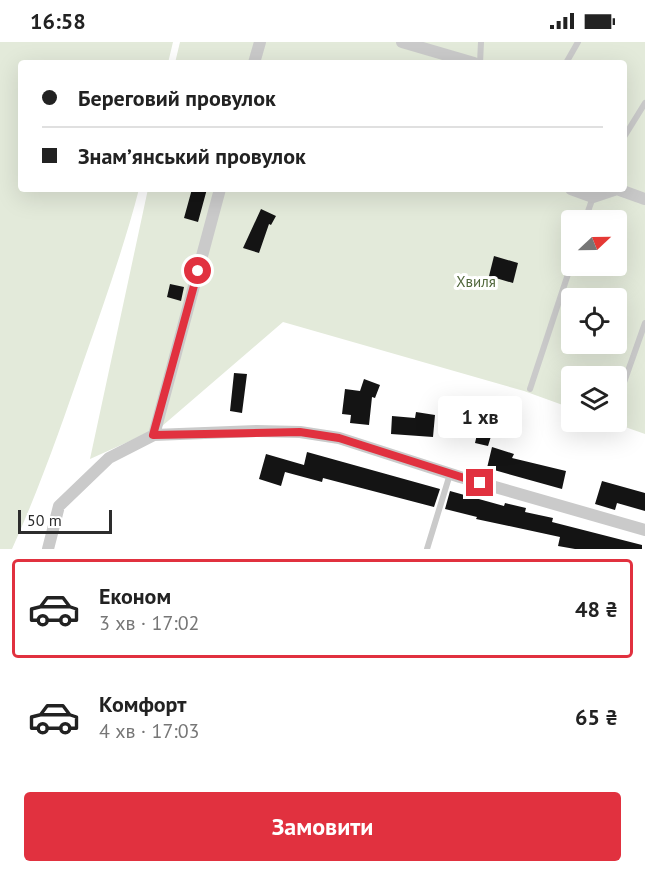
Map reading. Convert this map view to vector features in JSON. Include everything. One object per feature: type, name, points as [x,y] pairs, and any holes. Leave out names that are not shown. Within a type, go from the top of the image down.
[{"type":"street","points":[[255,60],[260,42]]},
{"type":"street","points":[[404,42],[464,60]]},
{"type":"street","points":[[153,435],[219,192]]},
{"type":"street","points":[[579,192],[593,197],[608,192]]},
{"type":"street","points":[[625,192],[645,199]]},
{"type":"street","points":[[48,549],[59,506],[109,458],[153,435],[300,432],[339,438],[450,474],[645,530]]},
{"type":"lane","points":[[480,60],[481,42]]},
{"type":"lane","points":[[568,60],[578,42]]},
{"type":"lane","points":[[627,132],[645,103]]},
{"type":"lane","points":[[588,210],[593,197]]},
{"type":"lane","points":[[530,389],[567,276]]},
{"type":"lane","points":[[627,374],[645,323]]},
{"type":"lane","points":[[427,549],[450,474]]},
{"type":"green space","points":[[0,42],[173,42],[169,60],[18,60],[18,192],[138,192],[113,275],[41,479],[12,549],[0,549]]},
{"type":"green space","name":"Хвиля","points":[[180,42],[645,42],[645,434],[627,428],[627,366],[561,366],[561,404],[524,391],[283,322],[161,427],[90,459],[147,192],[627,192],[627,60],[176,60]]},
{"type":"building","points":[[191,192],[206,192],[198,222],[184,218]]},
{"type":"building","points":[[261,209],[276,216],[271,225],[269,224],[259,253],[243,248]]},
{"type":"building","points":[[494,256],[518,263],[513,283],[489,276]]},
{"type":"building","points":[[170,284],[184,287],[181,301],[167,297]]},
{"type":"building","points":[[234,373],[247,374],[242,413],[230,411]]},
{"type":"building","points":[[364,379],[380,385],[375,398],[372,397],[369,425],[350,423],[351,415],[342,414],[345,389],[360,391]]},
{"type":"building","points":[[416,412],[435,415],[433,437],[391,434],[392,416],[415,418]]},
{"type":"building","points":[[478,430],[492,433],[488,446],[475,443]]},
{"type":"building","points":[[492,447],[514,454],[512,458],[566,471],[562,489],[487,468]]},
{"type":"building","points":[[307,452],[440,489],[434,507],[323,478],[322,482],[285,472],[281,486],[259,479],[266,454],[304,465]]},
{"type":"building","points":[[602,481],[645,493],[645,511],[617,503],[615,510],[595,504]]},
{"type":"building","points":[[450,491],[504,506],[505,503],[526,508],[525,512],[553,518],[552,522],[642,545],[642,549],[575,549],[558,546],[560,537],[476,519],[477,517],[445,509]]},
{"type":"route","points":[[198,271],[153,435],[257,431],[300,432],[339,438],[480,483]]}]
